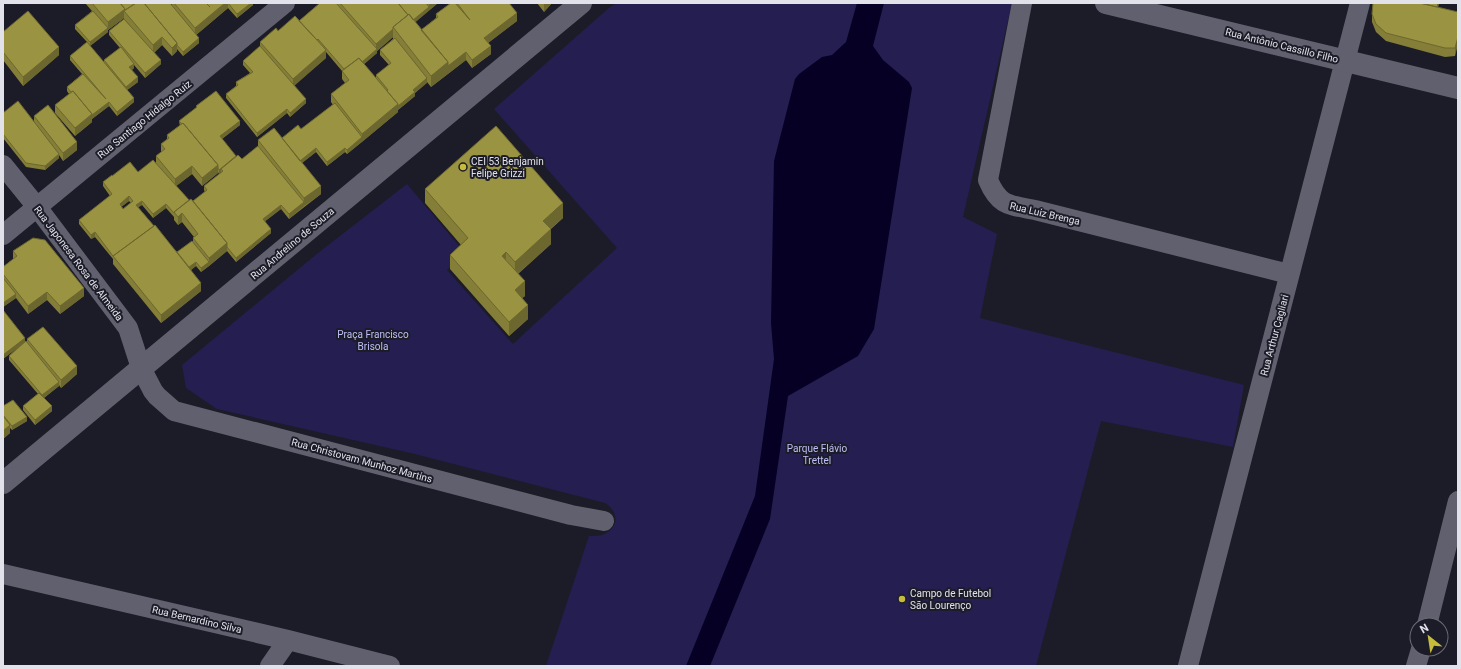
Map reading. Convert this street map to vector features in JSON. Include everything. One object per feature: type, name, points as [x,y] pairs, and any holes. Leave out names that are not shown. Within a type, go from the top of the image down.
[{"type":"street","name":"Rua Santiago Hidalgo Ruiz","points":[[3,235],[285,3]]},
{"type":"street","name":"Rua Andrelino de Souza","points":[[3,483],[581,3]]},
{"type":"street","name":"Rua Luiz Brenga","points":[[1022,3],[988,180],[994,193],[1007,204],[1289,274]]},
{"type":"street","name":"Rua Antônio Cassillo Filho","points":[[1106,3],[1458,88]]},
{"type":"street","name":"Rua Arthur Cagliari","points":[[1188,666],[1360,3]]},
{"type":"street","name":"Rua Japonesa Rosa de Almeida","points":[[3,165],[37,207],[128,328],[141,368]]},
{"type":"street","name":"Rua Christovam Munhoz Martins","points":[[141,368],[156,396],[174,410],[571,515],[604,521]]},
{"type":"street","points":[[1429,617],[1458,502]]},
{"type":"street","name":"Rua Bernardino Silva","points":[[3,574],[288,640],[390,666]]},
{"type":"street","points":[[270,666],[288,640]]},
{"type":"green space","name":"Parque Flávio Trettel","points":[[617,3],[1012,3],[963,217],[997,234],[980,318],[1244,385],[1233,447],[1101,421],[1036,666],[546,666],[589,536],[599,536],[605,534],[610,531],[615,523],[615,514],[609,506],[605,503],[415,454],[217,409],[186,388],[182,365],[318,253],[407,184],[465,253],[447,270],[513,344],[617,248],[494,109],[610,7]]},
{"type":"shaded area","points":[[857,3],[884,3],[873,46],[883,60],[909,82],[912,88],[874,329],[858,356],[788,396],[770,519],[710,666],[686,666],[755,496],[774,359],[771,323],[774,161],[795,79],[799,74],[822,57],[832,55],[846,42]]},
{"type":"building","points":[[92,3],[120,3],[125,9],[108,22]]},
{"type":"building","points":[[120,3],[136,3],[125,10]]},
{"type":"building","points":[[136,3],[144,3],[177,43],[172,48],[162,37],[153,45],[124,11]]},
{"type":"building","points":[[144,3],[170,3],[199,38],[183,52]]},
{"type":"building","points":[[174,3],[206,3],[225,3],[195,28]]},
{"type":"building","points":[[228,3],[251,3],[237,14]]},
{"type":"building","points":[[320,3],[336,3],[377,49],[362,62],[359,58],[344,69],[318,39],[317,40],[299,21]]},
{"type":"building","points":[[340,3],[398,3],[408,15],[376,44]]},
{"type":"building","points":[[398,3],[426,3],[429,7],[413,20]]},
{"type":"building","points":[[451,3],[455,3],[470,20],[457,3],[509,3],[517,13],[484,38],[491,46],[472,60],[466,52],[448,66],[448,62],[421,30],[438,17],[436,14]]},
{"type":"building","points":[[1373,3],[1420,3],[1458,12],[1458,37],[1455,48],[1445,48],[1386,33],[1376,24],[1372,14]]},
{"type":"building","points":[[1420,3],[1438,3],[1437,7]]},
{"type":"building","points":[[28,11],[59,47],[23,77],[3,52],[3,32]]},
{"type":"building","points":[[93,11],[108,28],[90,42],[75,25]]},
{"type":"building","points":[[409,14],[448,62],[431,76],[393,27]]},
{"type":"building","points":[[295,16],[326,50],[293,79],[260,42],[276,28],[278,31]]},
{"type":"building","points":[[124,19],[161,60],[145,73],[109,31]]},
{"type":"building","points":[[395,38],[427,78],[413,90],[415,92],[398,106],[376,75],[391,63],[380,50]]},
{"type":"building","points":[[87,42],[134,98],[117,112],[109,102],[92,115],[73,91],[71,92],[67,87],[83,74],[106,99],[70,56]]},
{"type":"building","points":[[260,46],[306,99],[290,113],[287,109],[257,133],[226,94],[238,85],[236,82],[253,72],[243,61]]},
{"type":"building","points":[[121,47],[134,64],[129,67],[138,77],[126,87],[104,60]]},
{"type":"building","points":[[359,58],[398,104],[362,134],[331,94],[349,80],[342,71]]},
{"type":"building","points":[[73,91],[92,114],[75,128],[55,105]]},
{"type":"building","points":[[216,91],[240,121],[220,136],[236,156],[219,170],[218,165],[183,123],[182,124],[179,121]]},
{"type":"building","points":[[18,101],[59,154],[45,166],[26,163],[3,134],[3,113]]},
{"type":"building","points":[[335,103],[362,137],[347,150],[345,148],[327,162],[316,148],[300,161],[282,138],[298,125],[301,129]]},
{"type":"building","points":[[48,105],[77,142],[63,153],[34,116]]},
{"type":"building","points":[[183,123],[218,165],[202,178],[192,166],[175,179],[156,156],[165,149],[161,144],[169,138],[167,135]]},
{"type":"building","points":[[496,126],[563,203],[543,221],[551,229],[515,262],[506,252],[502,256],[525,281],[515,290],[528,305],[509,322],[450,255],[468,238],[425,189]]},
{"type":"building","points":[[274,128],[321,186],[304,198],[258,140]]},
{"type":"building","points":[[258,146],[304,202],[289,214],[281,205],[263,219],[271,229],[236,258],[227,247],[227,243],[193,201],[207,190],[204,186],[223,171],[221,169],[238,155],[242,159]]},
{"type":"building","points":[[153,160],[189,200],[174,213],[166,204],[153,214],[142,201],[136,205],[154,226],[113,256],[95,232],[91,235],[79,220],[112,194],[103,182],[130,162],[138,172]],"holes":[[[129,196],[133,201],[123,209],[120,204]]]},
{"type":"building","points":[[191,199],[227,243],[209,258],[193,238],[198,234],[182,213],[178,217],[174,212]]},
{"type":"building","points":[[155,225],[201,283],[161,315],[113,256]]},
{"type":"building","points":[[33,238],[45,240],[84,288],[60,306],[47,292],[28,306],[3,274],[3,267],[17,256],[13,251]]},
{"type":"building","points":[[192,241],[209,262],[201,268],[196,262],[189,267],[177,252]]},
{"type":"building","points":[[3,278],[16,294],[3,303]]},
{"type":"building","points":[[3,310],[25,338],[3,355]]},
{"type":"building","points":[[43,327],[77,366],[61,380],[27,339]]},
{"type":"building","points":[[26,341],[59,382],[42,395],[9,356]]},
{"type":"building","points":[[39,393],[52,406],[35,420],[23,406]]},
{"type":"building","points":[[13,400],[27,417],[12,426],[3,415],[3,406]]},
{"type":"building","points":[[3,416],[10,425],[3,431]]},
{"type":"place","name":"CEI 53 Benjamin Felipe Grizzi","points":[[463,167]]},
{"type":"place","name":"Campo de Futebol São Lourenço","points":[[902,599]]},
{"type":"park label","name":"Praça Francisco Brisola","points":[[373,340]]}]
